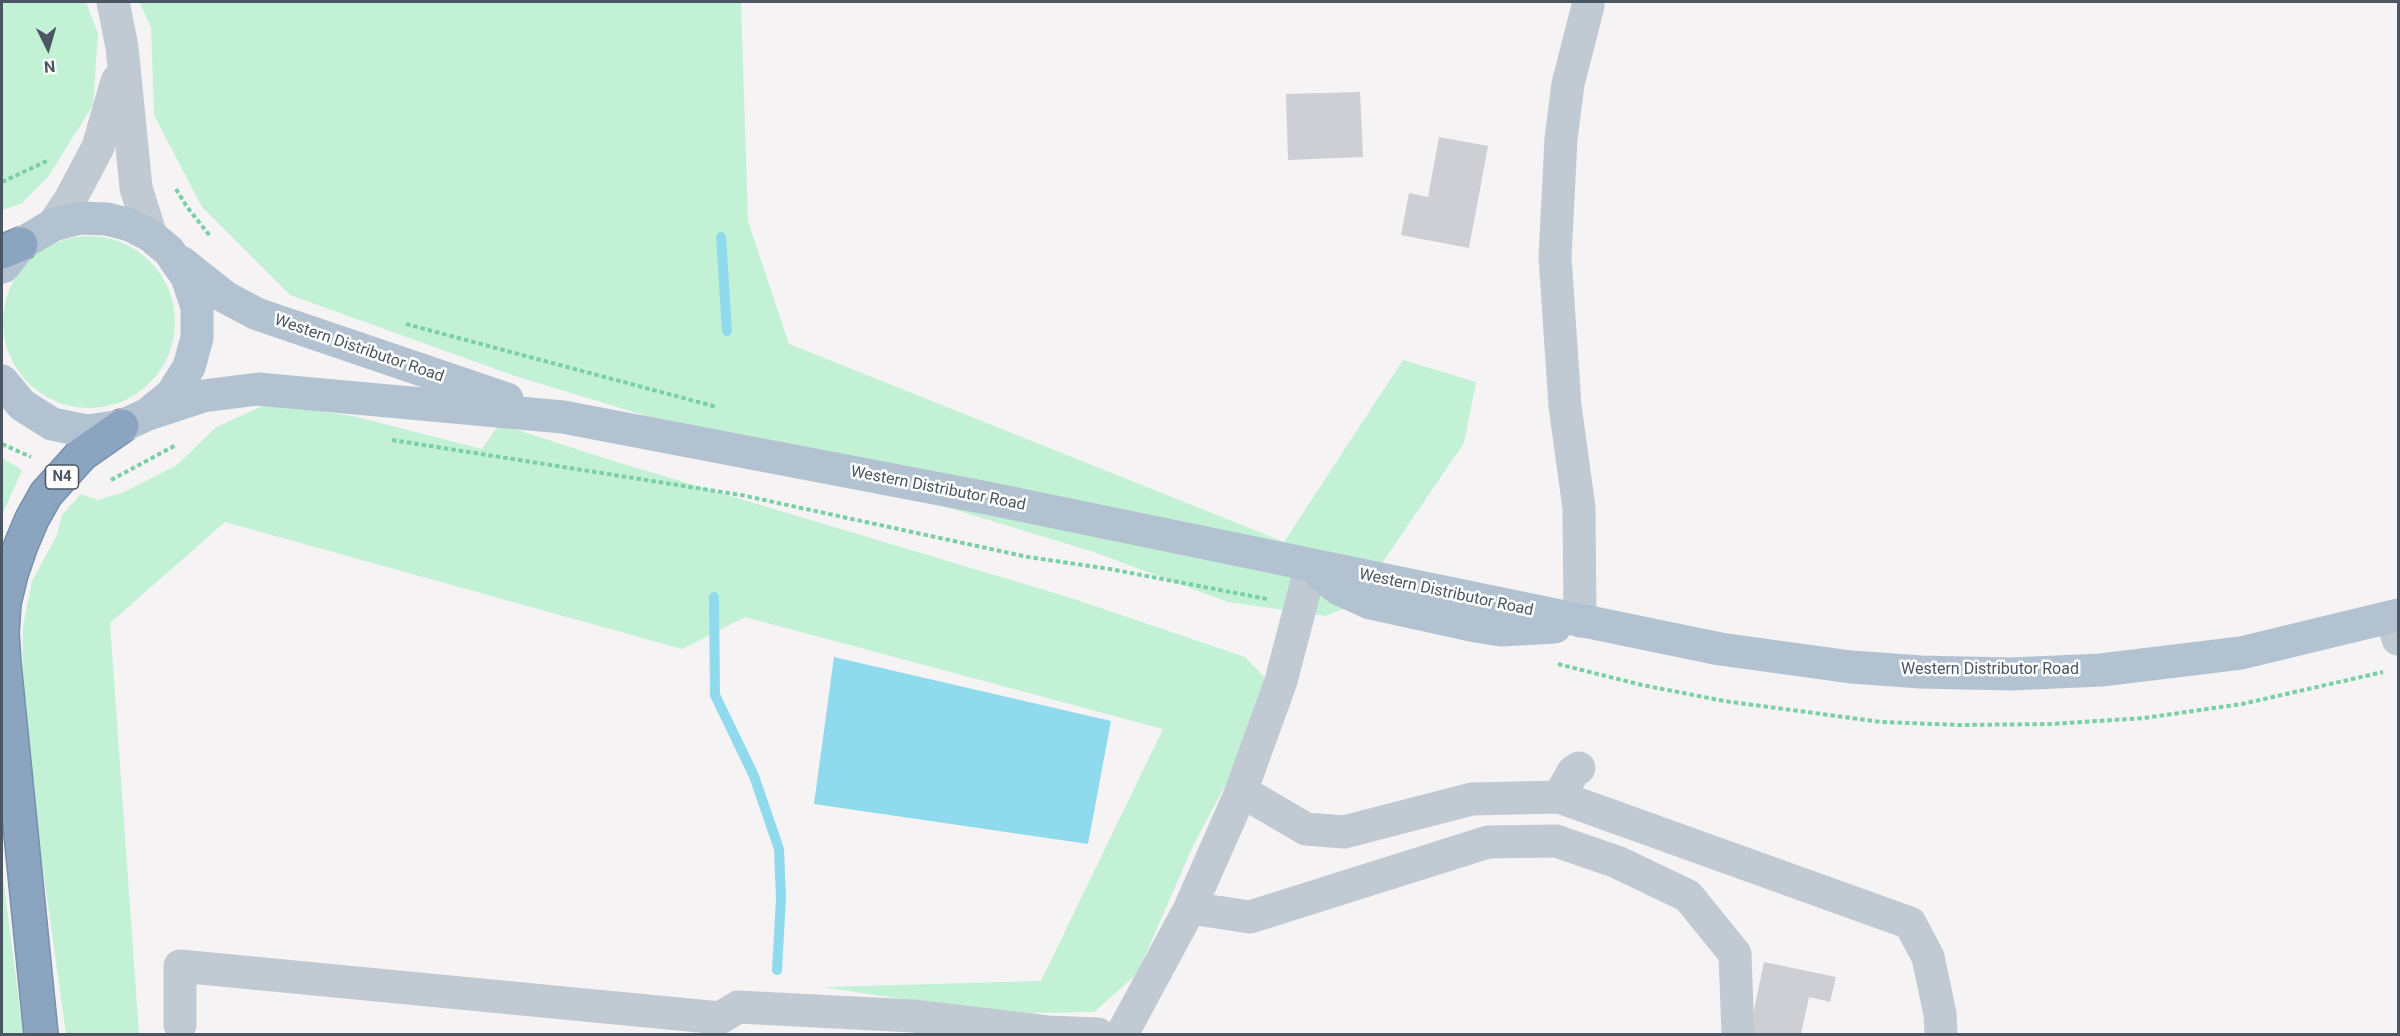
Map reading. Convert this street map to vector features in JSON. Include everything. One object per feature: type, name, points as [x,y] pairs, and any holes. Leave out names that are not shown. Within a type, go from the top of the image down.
[{"type":"highway","name":"N4","points":[[40,1035],[4,664],[2,633],[4,603],[10,574],[21,545],[46,494],[82,454],[136,420]]},
{"type":"main road","points":[[8,254],[53,225],[79,218],[106,219],[130,225],[160,243],[187,277],[197,307],[197,338],[189,367],[172,394],[136,420]]},
{"type":"main road","name":"Western Distributor Road","points":[[160,243],[196,277],[256,314],[563,417]]},
{"type":"main road","name":"Western Distributor Road","points":[[2,381],[22,405],[52,424],[87,431],[136,420],[203,396],[258,389],[563,417],[987,498],[1311,566],[1324,579],[1354,597],[1475,626],[1527,630],[1580,621],[1783,659],[1921,672],[2011,674],[2101,670],[2241,653],[2396,623]]},
{"type":"street","points":[[113,2],[122,47],[136,188],[160,243]]},
{"type":"street","points":[[1580,621],[1579,508],[1564,406],[1555,257],[1561,139],[1568,84],[1588,6]]},
{"type":"street","points":[[53,225],[92,162],[110,115],[122,47]]},
{"type":"street","points":[[1122,1035],[1190,908],[1241,791],[1281,681],[1311,566]]},
{"type":"street","points":[[1559,796],[1579,768]]},
{"type":"street","points":[[1241,791],[1306,829],[1344,832],[1472,799],[1559,796],[1910,923],[1928,957],[1940,1014],[1941,1035]]},
{"type":"street","points":[[1190,908],[1250,917],[1488,842],[1556,841],[1617,862],[1688,896],[1735,954],[1738,1035]]},
{"type":"street","points":[[180,1025],[180,966],[720,1018],[738,1007],[887,1024],[1098,1035]]},
{"type":"path","points":[[2,182],[45,161],[92,162]]},
{"type":"path","points":[[176,188],[187,207],[212,239]]},
{"type":"path","points":[[398,321],[727,409]]},
{"type":"green space","points":[[2,2],[86,2],[98,34],[93,105],[48,177],[22,203],[2,210]]},
{"type":"green space","points":[[139,2],[741,2],[748,221],[789,344],[1284,542],[1403,360],[1476,382],[1464,443],[1354,604],[1326,616],[1228,602],[1094,552],[515,376],[290,295],[202,207],[154,115],[151,27]]},
{"type":"green space","points":[[89,236],[106,237],[122,242],[137,250],[150,261],[161,274],[169,289],[174,305],[174,339],[169,355],[161,370],[150,383],[137,394],[122,402],[106,407],[89,408],[72,407],[56,402],[41,394],[28,383],[17,370],[9,355],[4,339],[3,322],[4,305],[9,289],[17,274],[28,261],[41,250],[56,242],[72,237]]},
{"type":"green space","points":[[266,404],[353,416],[482,449],[499,424],[610,460],[1068,597],[1245,657],[1266,679],[1241,756],[1193,846],[1137,974],[1094,1012],[1030,1013],[922,1002],[823,987],[1041,981],[1163,729],[745,617],[682,649],[225,522],[110,623],[139,1034],[66,1034],[39,840],[22,684],[23,626],[32,581],[57,535],[62,515],[81,494],[98,500],[124,492],[177,465],[215,428]]},
{"type":"green space","points":[[2,458],[22,470],[2,515]]},
{"type":"green space","points":[[2,869],[23,1034],[2,1034]]},
{"type":"water","points":[[834,657],[1111,721],[1088,844],[814,804]]},
{"type":"building","points":[[1360,92],[1363,157],[1288,160],[1286,94]]},
{"type":"building","points":[[1439,137],[1488,146],[1469,248],[1401,235],[1409,193],[1428,197]]},
{"type":"building","points":[[1764,962],[1836,977],[1830,1002],[1809,997],[1801,1034],[1749,1034]]},
{"type":"waterway","points":[[721,237],[727,331]]},
{"type":"waterway","points":[[714,597],[715,695],[754,776],[779,849],[781,898],[777,970]]}]
